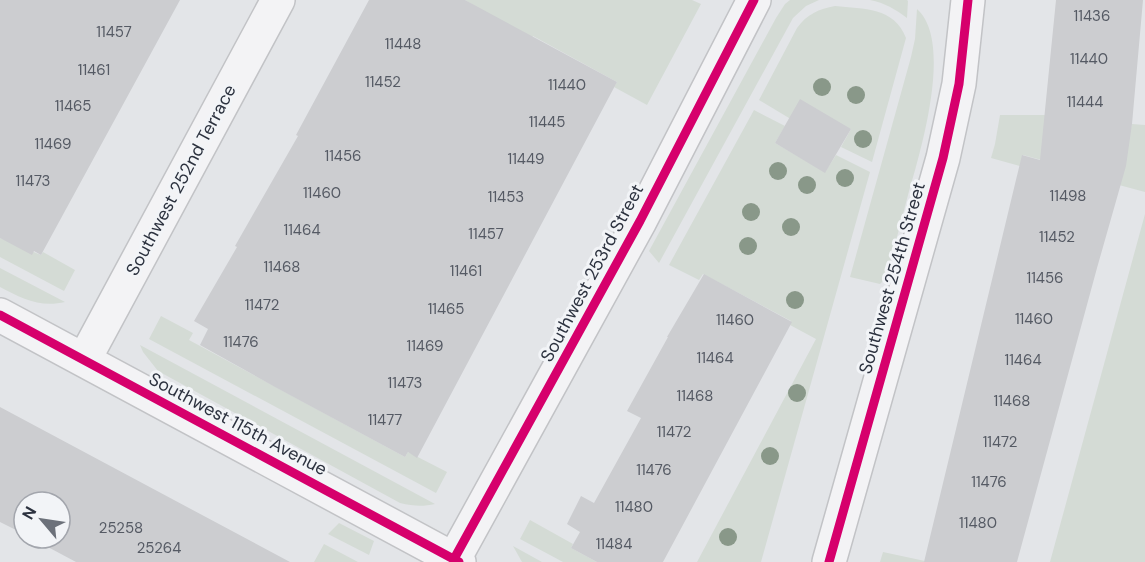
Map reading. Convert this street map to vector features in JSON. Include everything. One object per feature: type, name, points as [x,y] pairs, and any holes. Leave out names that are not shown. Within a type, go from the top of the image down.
[{"type":"street","name":"Southwest 252nd Terrace","points":[[84,360],[278,0]]},
{"type":"street","name":"Southwest 253rd Street","points":[[457,561],[640,220],[754,0]]},
{"type":"street","name":"Southwest 254th Street","points":[[829,562],[943,158],[958,84],[968,0]]},
{"type":"street","name":"Southwest 115th Avenue","points":[[0,315],[457,561]]},
{"type":"shaded area","points":[[465,0],[692,0],[701,4],[647,105],[614,87],[617,82],[533,36],[530,40]]},
{"type":"shaded area","points":[[790,0],[819,0],[806,6],[793,18],[659,263],[649,251],[776,18]]},
{"type":"shaded area","points":[[870,0],[907,0],[907,18],[890,7]]},
{"type":"shaded area","points":[[835,6],[867,9],[886,15],[901,28],[906,38],[872,162],[841,147],[851,129],[789,118],[759,100],[801,23],[814,13]]},
{"type":"shaded area","points":[[917,9],[928,25],[933,46],[934,71],[931,99],[920,153],[895,245],[886,275],[880,284],[850,277],[911,57]]},
{"type":"shaded area","points":[[754,110],[785,126],[775,143],[825,172],[836,155],[870,172],[761,562],[697,562],[816,339],[790,325],[791,321],[703,274],[699,280],[669,265]]},
{"type":"shaded area","points":[[1000,115],[1045,115],[1131,128],[1132,124],[1145,125],[1145,192],[1119,185],[1120,181],[1023,155],[1020,166],[991,158]]},
{"type":"shaded area","points":[[1145,214],[1145,562],[1050,562]]},
{"type":"shaded area","points":[[0,238],[41,255],[43,252],[75,270],[64,291],[0,257]]},
{"type":"shaded area","points":[[0,268],[65,302],[39,303],[0,287]]},
{"type":"shaded area","points":[[161,316],[193,333],[189,340],[405,457],[408,452],[447,472],[436,493],[149,339]]},
{"type":"shaded area","points":[[140,345],[435,504],[418,506],[400,503],[158,371]]},
{"type":"shaded area","points":[[530,520],[573,544],[571,548],[597,562],[563,562],[520,539]]},
{"type":"shaded area","points":[[339,523],[374,541],[369,555],[328,534]]},
{"type":"shaded area","points":[[324,544],[358,562],[314,562]]},
{"type":"shaded area","points":[[513,546],[542,562],[522,562]]},
{"type":"shaded area","points":[[883,552],[925,561],[880,562]]},
{"type":"building","points":[[0,0],[180,0],[41,255],[34,251],[32,255],[0,238]]},
{"type":"building","points":[[369,0],[465,0],[617,82],[417,458],[408,452],[405,457],[200,345],[208,329],[194,321],[298,136],[296,135]]},
{"type":"building","points":[[1056,0],[1143,0],[1126,166],[1017,562],[924,562],[1022,155],[1040,160]]},
{"type":"building","points":[[800,99],[851,129],[825,173],[775,143]]},
{"type":"building","points":[[704,274],[792,322],[663,562],[597,562],[571,548],[580,532],[567,524],[581,496],[594,503],[641,418],[627,411]]},
{"type":"building","points":[[0,407],[290,562],[76,562],[54,550],[72,550],[72,490],[12,490],[12,528],[0,522]]},
{"type":"cycle path","points":[[454,559],[640,221],[754,0]]},
{"type":"cycle path","points":[[829,562],[943,158],[959,84],[968,0]]},
{"type":"cycle path","points":[[0,315],[459,562]]}]
